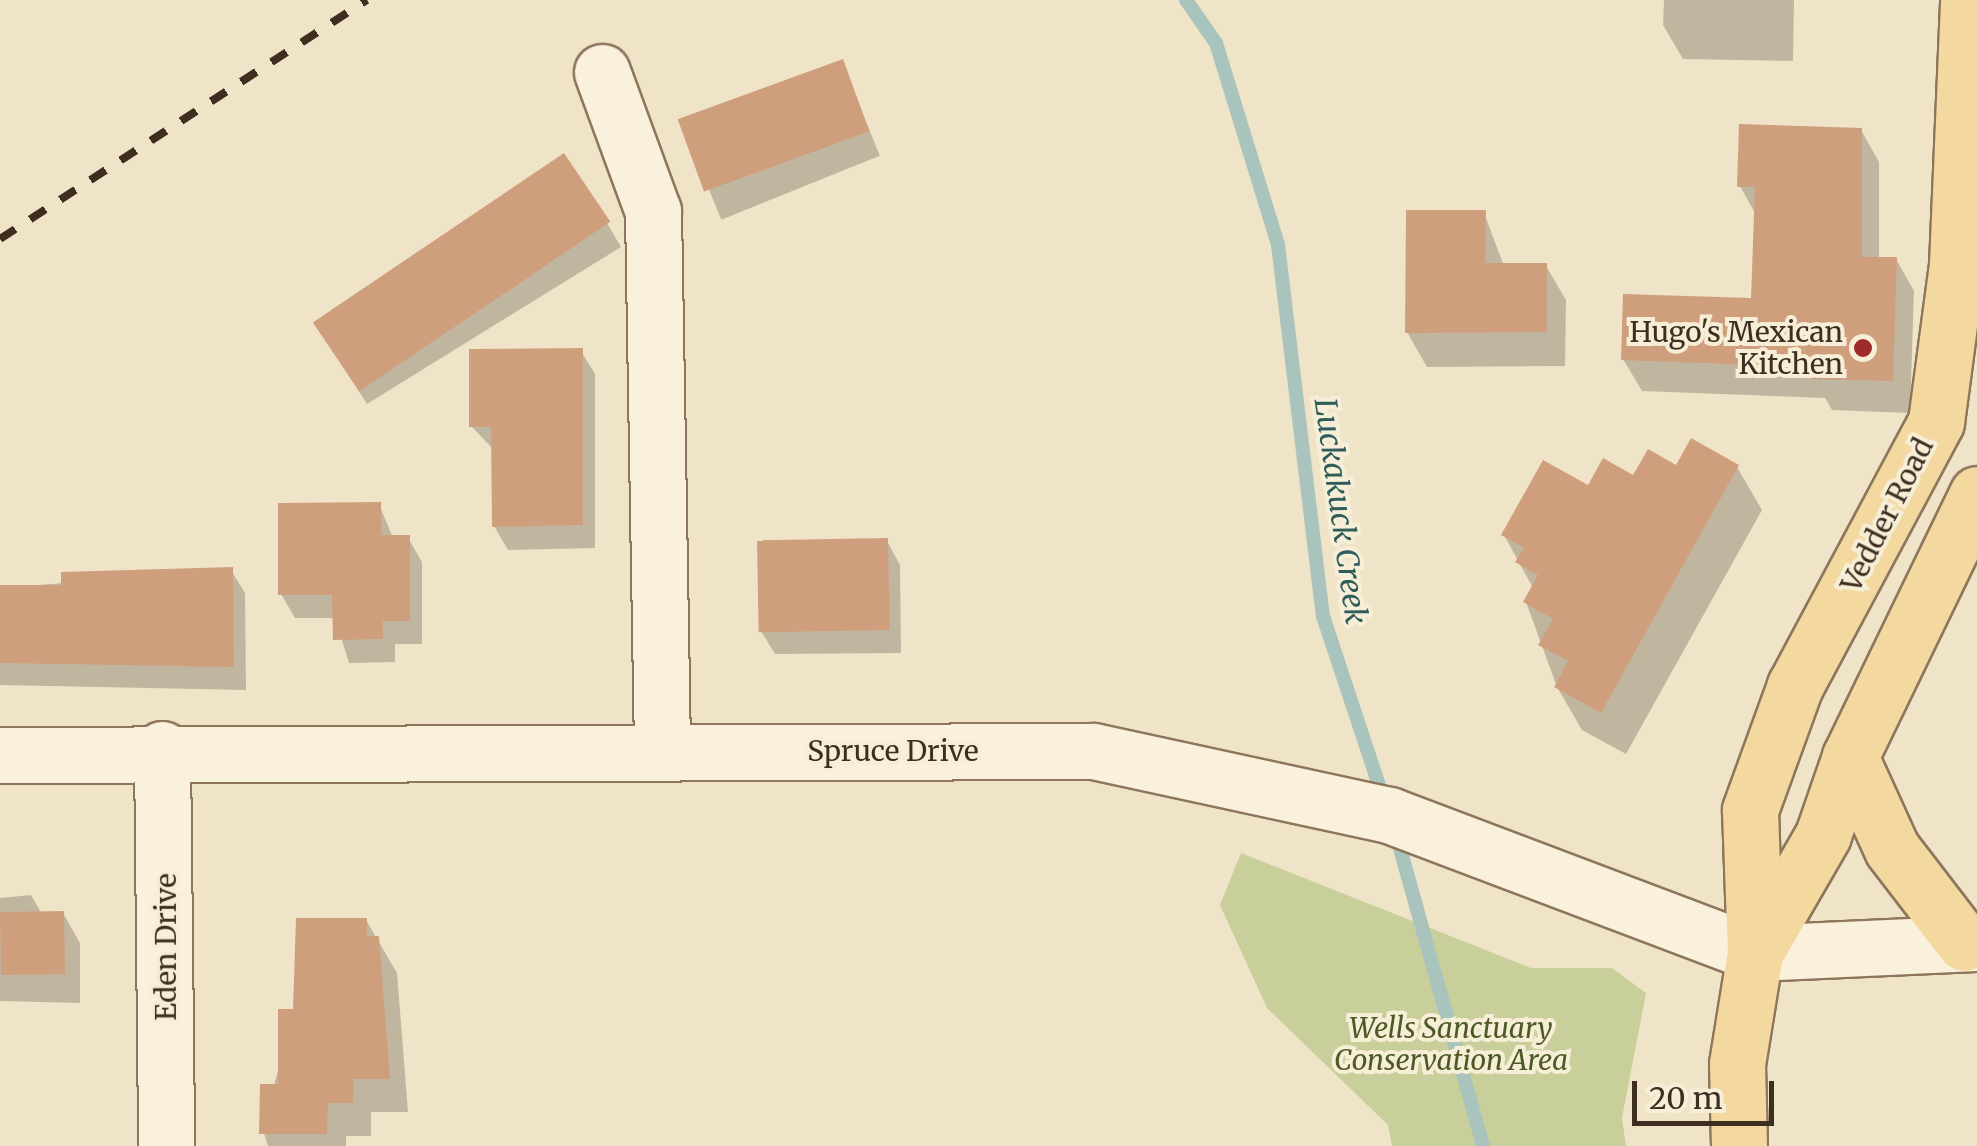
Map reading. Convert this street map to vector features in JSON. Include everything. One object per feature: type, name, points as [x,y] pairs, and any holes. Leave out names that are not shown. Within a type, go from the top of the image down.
[{"type":"main road","name":"Vedder Road","points":[[1739,1146],[1737,1064],[1755,952],[1750,810],[1795,686],[1936,422],[1958,265],[1968,0]]},
{"type":"main road","name":"Vedder Road","points":[[1755,952],[1823,835],[1850,757],[1977,494]]},
{"type":"main road","points":[[1850,757],[1892,849],[1971,943]]},
{"type":"street","points":[[602,72],[653,211],[662,750]]},
{"type":"street","name":"Spruce Drive","points":[[0,755],[162,749],[1093,751],[1389,814],[1755,952]]},
{"type":"street","name":"Eden Drive","points":[[162,749],[166,1146]]},
{"type":"street","points":[[1755,952],[1971,943]]},
{"type":"green space","name":"Wells Sanctuary Conservation Area","points":[[1241,853],[1531,968],[1612,968],[1646,993],[1622,1118],[1626,1146],[1392,1146],[1388,1125],[1267,1008],[1220,905]]},
{"type":"building","points":[[843,59],[869,131],[704,192],[678,119]]},
{"type":"building","points":[[1739,124],[1862,128],[1862,257],[1897,257],[1893,381],[1811,379],[1811,367],[1621,360],[1623,294],[1751,298],[1755,187],[1737,187]]},
{"type":"building","points":[[564,153],[610,222],[359,391],[313,322]]},
{"type":"building","points":[[1406,210],[1486,210],[1485,263],[1547,263],[1547,332],[1405,333]]},
{"type":"building","points":[[583,348],[583,525],[492,527],[491,427],[469,427],[469,349]]},
{"type":"building","points":[[1691,438],[1739,465],[1601,713],[1554,687],[1568,661],[1538,645],[1553,619],[1523,602],[1538,575],[1515,562],[1524,548],[1501,535],[1543,460],[1588,485],[1603,458],[1633,475],[1648,449],[1676,465]]},
{"type":"building","points":[[381,502],[381,535],[410,535],[410,621],[383,621],[383,639],[333,640],[332,595],[278,595],[278,503]]},
{"type":"building","points":[[888,538],[890,630],[759,632],[757,540]]},
{"type":"building","points":[[233,567],[234,667],[0,663],[0,585],[61,585],[61,572]]},
{"type":"building","points":[[64,911],[65,974],[1,975],[0,912]]},
{"type":"building","points":[[296,918],[367,918],[367,936],[379,936],[390,1079],[353,1079],[353,1103],[328,1103],[327,1134],[259,1134],[260,1084],[278,1084],[278,1009],[293,1009]]},
{"type":"waterway","name":"Luckakuck Creek","points":[[1186,0],[1216,43],[1278,245],[1323,616],[1384,800]]},
{"type":"waterway","points":[[1396,834],[1483,1146]]},
{"type":"railway","points":[[0,239],[367,0]]},
{"type":"place","name":"Hugo's Mexican Kitchen","points":[[1863,348]]}]
